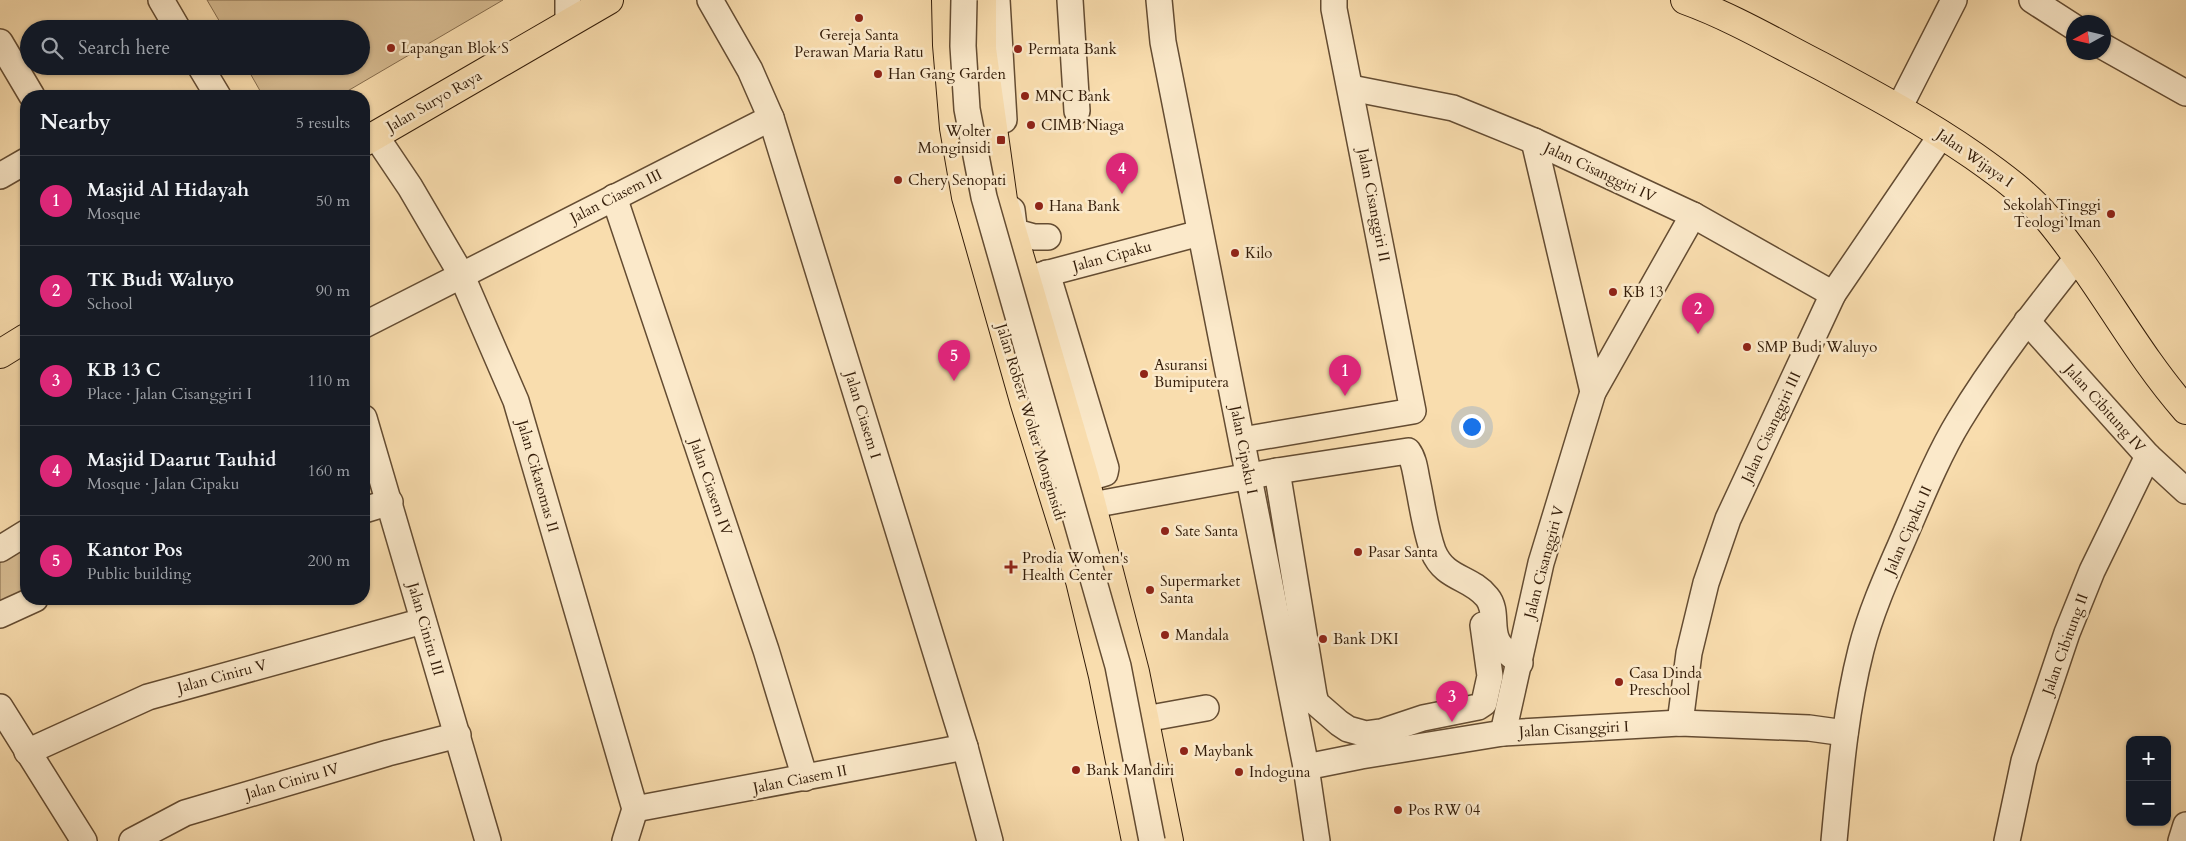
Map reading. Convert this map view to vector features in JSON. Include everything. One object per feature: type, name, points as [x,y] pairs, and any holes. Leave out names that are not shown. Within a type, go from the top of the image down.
[{"type":"main road","name":"Jalan Suryo Raya","points":[[370,137],[568,12],[609,0]]},
{"type":"main road","name":"Jalan Robert Wolter Monginsidi","points":[[946,0],[947,45],[954,128],[966,197],[1024,401],[1080,581],[1104,676],[1136,841]]},
{"type":"main road","points":[[982,0],[982,49],[994,84],[991,118],[1003,200],[1036,277],[1088,492],[1135,672],[1169,841]]},
{"type":"main road","name":"Jalan Wijaya I","points":[[1684,0],[1738,22],[1899,108],[1942,134],[2012,183],[2049,220],[2124,328],[2186,409]]},
{"type":"main road","points":[[947,45],[958,75],[991,118]]},
{"type":"main road","points":[[987,272],[986,259],[1000,218],[1003,200]]},
{"type":"main road","points":[[0,354],[20,342]]},
{"type":"main road","points":[[1024,401],[1062,452],[1088,492],[1094,534],[1080,581]]},
{"type":"main road","points":[[1131,813],[1153,760]]},
{"type":"main road","points":[[1122,766],[1162,808]]},
{"type":"street","points":[[160,0],[172,20]]},
{"type":"street","name":"Jalan Ciasem I","points":[[710,0],[750,70],[771,118],[965,747],[990,841]]},
{"type":"street","points":[[964,0],[963,46],[967,109],[984,196],[1118,666],[1152,841]]},
{"type":"street","points":[[997,0],[994,84],[1014,226],[1016,232],[1022,234],[1034,237],[1048,237]]},
{"type":"street","points":[[1070,0],[1077,110]]},
{"type":"street","name":"Jalan Cipaku I","points":[[1159,0],[1163,42],[1306,767],[1317,841]]},
{"type":"street","name":"Jalan Cisanggiri II","points":[[1242,440],[1413,411],[1334,9],[1334,0]]},
{"type":"street","points":[[1899,108],[1954,0]]},
{"type":"street","points":[[2032,0],[2066,23]]},
{"type":"street","points":[[0,42],[28,90]]},
{"type":"street","points":[[2111,51],[2186,93]]},
{"type":"street","points":[[205,75],[214,90]]},
{"type":"street","name":"Jalan Cisanggiri IV","points":[[1351,88],[1453,108],[1534,141],[1693,215],[1833,294]]},
{"type":"street","name":"Jalan Ciasem III","points":[[370,322],[771,118]]},
{"type":"street","name":"Jalan Cisanggiri III","points":[[1680,723],[1689,653],[1706,583],[1728,519],[1833,294],[1942,134]]},
{"type":"street","name":"Jalan Cikatomas II","points":[[370,139],[410,187],[462,274],[516,401],[635,809]]},
{"type":"street","points":[[1534,141],[1594,392]]},
{"type":"street","points":[[0,176],[20,164]]},
{"type":"street","name":"Jalan Ciasem IV","points":[[614,197],[766,650],[805,778]]},
{"type":"street","name":"Jalan Cisanggiri V","points":[[1503,733],[1541,563],[1594,392],[1693,215]]},
{"type":"street","name":"Jalan Cipaku","points":[[1036,277],[1200,234]]},
{"type":"street","name":"Jalan Cipaku II","points":[[1834,841],[1844,733],[1861,650],[1871,618],[1916,508],[1958,423],[1989,374],[2027,321],[2077,258]]},
{"type":"street","name":"Jalan Cibitung IV","points":[[2027,321],[2148,456],[2186,491]]},
{"type":"street","name":"Jalan Ciniru III","points":[[370,437],[488,841]]},
{"type":"street","points":[[1088,492],[1249,476],[1408,451],[1415,470],[1428,531],[1437,561],[1451,574],[1477,588],[1489,598],[1494,615],[1495,635],[1498,642],[1520,663]]},
{"type":"street","name":"Jalan Cibitung II","points":[[2007,841],[2024,761],[2067,633],[2092,571],[2148,456]]},
{"type":"street","points":[[1277,471],[1316,703],[1354,744],[1366,734],[1381,732],[1423,718],[1478,707],[1484,702],[1488,693],[1490,676],[1477,588]]},
{"type":"street","points":[[370,508],[390,502]]},
{"type":"street","points":[[0,549],[20,537]]},
{"type":"street","points":[[0,615],[22,605]]},
{"type":"street","name":"Jalan Ciniru V","points":[[27,752],[148,697],[423,621]]},
{"type":"street","points":[[1145,719],[1206,708]]},
{"type":"street","points":[[4,721],[27,752],[84,841]]},
{"type":"street","name":"Jalan Cisanggiri I","points":[[1306,767],[1354,744],[1503,733],[1680,723],[1809,728],[1844,733]]},
{"type":"street","name":"Jalan Ciniru IV","points":[[132,841],[185,813],[388,753],[458,735]]},
{"type":"street","name":"Jalan Ciasem II","points":[[635,809],[965,747]]},
{"type":"street","points":[[626,841],[635,809]]},
{"type":"street","points":[[2181,841],[2186,825]]},
{"type":"shaded area","name":"Lapangan Blok S","points":[[207,0],[503,0],[349,90],[260,90],[251,75],[370,75],[370,20],[219,20]]},
{"type":"shaded area","points":[[20,548],[20,597],[0,603],[0,560]]},
{"type":"place","name":"Gereja Santa Perawan Maria Ratu","points":[[859,18]]},
{"type":"place","name":"Lapangan Blok S","points":[[391,48]]},
{"type":"place","name":"Permata Bank","points":[[1018,49]]},
{"type":"place","name":"Han Gang Garden","points":[[878,74]]},
{"type":"place","name":"MNC Bank","points":[[1025,96]]},
{"type":"place","name":"CIMB Niaga","points":[[1031,125]]},
{"type":"place","name":"Wolter Monginsidi","points":[[1001,140]]},
{"type":"place","name":"Chery Senopati","points":[[898,180]]},
{"type":"place","name":"Masjid Daarut Tauhid","points":[[1122,194]]},
{"type":"place","name":"Hana Bank","points":[[1039,206]]},
{"type":"place","name":"Sekolah Tinggi Teologi Iman","points":[[2111,214]]},
{"type":"place","name":"Kilo","points":[[1235,253]]},
{"type":"place","name":"KB 13","points":[[1613,292]]},
{"type":"place","name":"TK Budi Waluyo","points":[[1698,334]]},
{"type":"place","name":"SMP Budi Waluyo","points":[[1747,347]]},
{"type":"place","name":"Asuransi Bumiputera","points":[[1144,374]]},
{"type":"place","name":"Kantor Pos","points":[[954,381]]},
{"type":"place","name":"Masjid Al Hidayah","points":[[1345,396]]},
{"type":"place","name":"Sate Santa","points":[[1165,531]]},
{"type":"place","name":"Pasar Santa","points":[[1358,552]]},
{"type":"place","name":"Prodia Women's Health Center","points":[[1011,567]]},
{"type":"place","name":"Supermarket Santa","points":[[1150,590]]},
{"type":"place","name":"Mandala","points":[[1165,635]]},
{"type":"place","name":"Bank DKI","points":[[1323,639]]},
{"type":"place","name":"Casa Dinda Preschool","points":[[1619,682]]},
{"type":"place","name":"KB 13 C","points":[[1452,722]]},
{"type":"place","name":"Maybank","points":[[1184,751]]},
{"type":"place","name":"Bank Mandiri","points":[[1076,770]]},
{"type":"place","name":"Indoguna","points":[[1239,772]]},
{"type":"place","name":"Pos RW 04","points":[[1398,810]]}]
